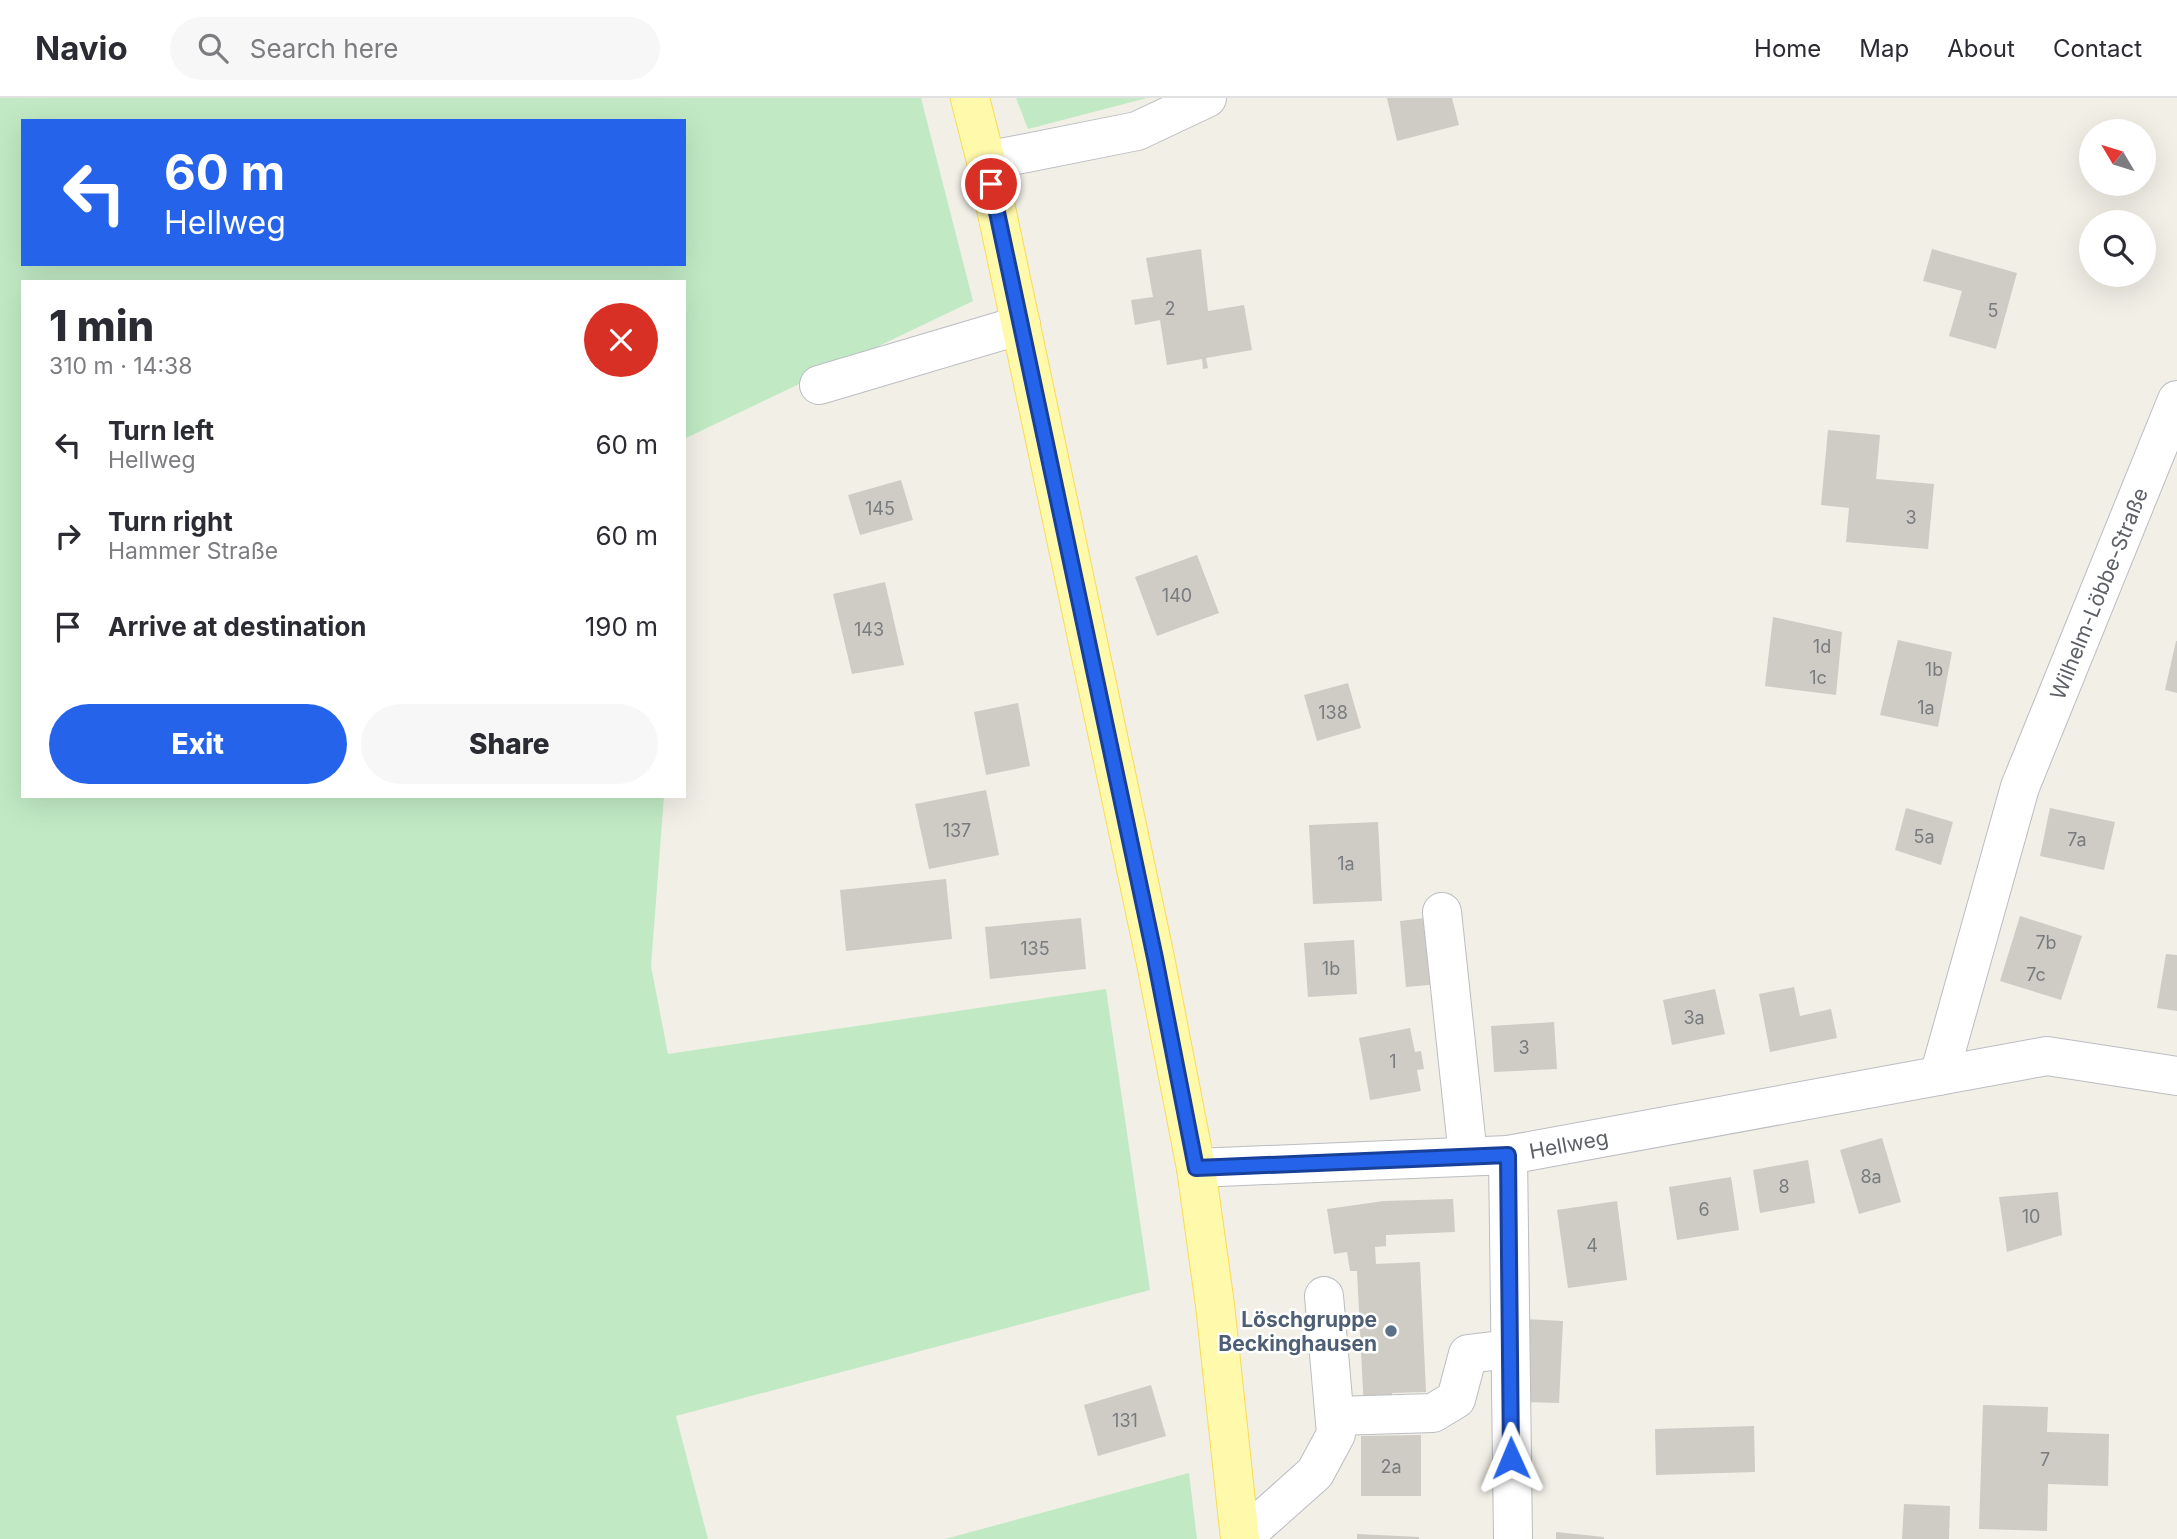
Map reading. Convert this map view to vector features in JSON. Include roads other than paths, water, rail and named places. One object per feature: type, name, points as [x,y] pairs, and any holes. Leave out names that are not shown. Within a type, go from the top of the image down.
[{"type":"main road","points":[[970,98],[986,161],[1155,958],[1196,1168],[1215,1305],[1240,1539]]},
{"type":"street","points":[[986,161],[1137,131],[1181,113],[1207,98]]},
{"type":"street","points":[[819,385],[1021,325]]},
{"type":"street","name":"Wilhelm-Löbbe-Straße","points":[[1939,1076],[2020,787],[2177,400]]},
{"type":"street","points":[[1442,912],[1468,1156]]},
{"type":"street","name":"Hellweg","points":[[1196,1168],[1508,1155],[2047,1056],[2177,1076]]},
{"type":"street","points":[[1508,1155],[1513,1539]]},
{"type":"street","points":[[1240,1539],[1315,1473],[1336,1434],[1324,1296]]},
{"type":"street","points":[[1335,1416],[1433,1413],[1456,1399],[1468,1354],[1509,1349]]},
{"type":"place","name":"Löschgruppe Beckinghausen","points":[[1391,1331]]}]
